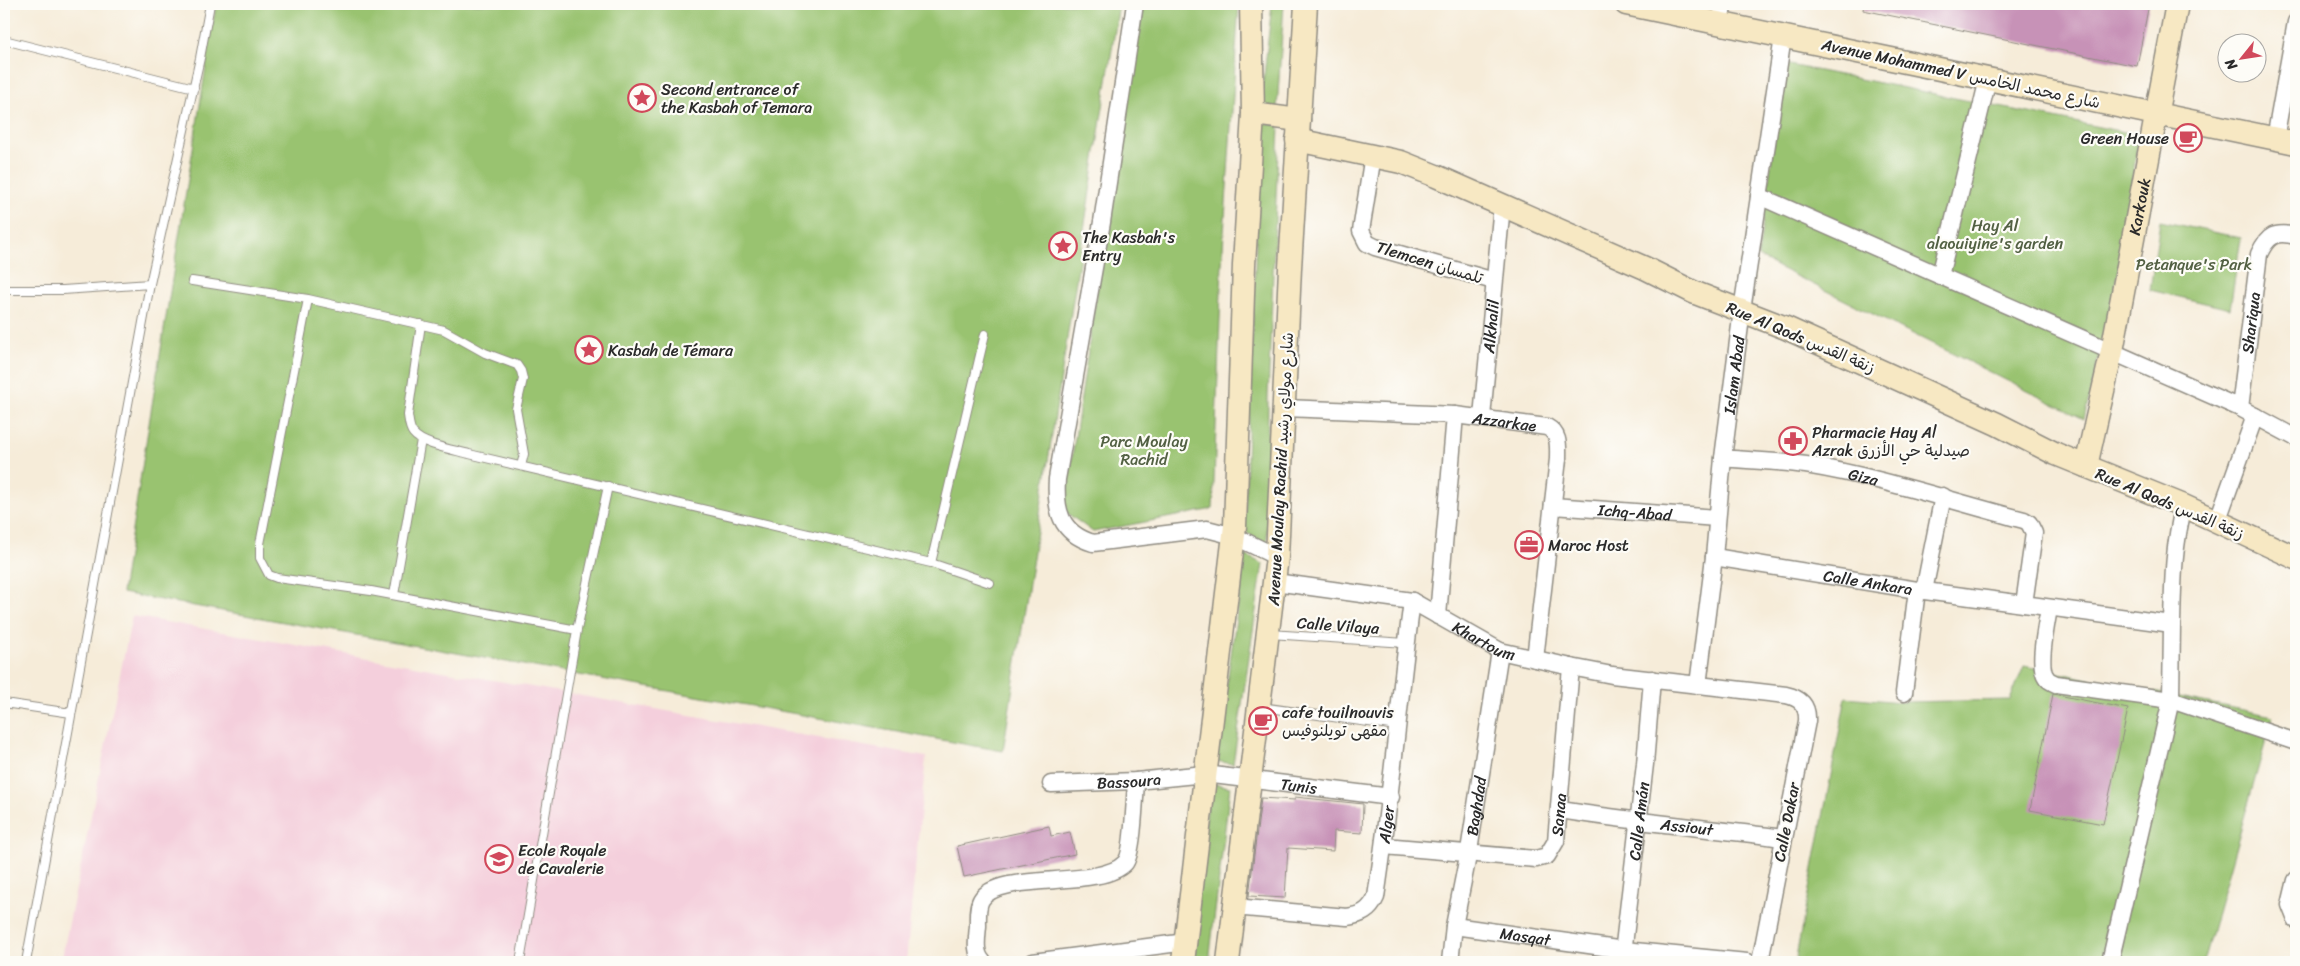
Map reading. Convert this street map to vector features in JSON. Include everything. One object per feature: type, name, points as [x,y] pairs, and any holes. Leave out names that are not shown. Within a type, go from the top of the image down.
[{"type":"main road","points":[[1184,952],[1234,536],[1244,265],[1253,114],[1252,4]]},
{"type":"main road","name":"Avenue Moulay Rachid شارع مولاي رشيد","points":[[1228,962],[1278,557],[1298,130],[1306,4]]},
{"type":"main road","name":"Avenue Mohammed V شارع محمد الخامس","points":[[1634,4],[1722,14],[1783,37],[2286,141]]},
{"type":"main road","name":"Karkouk","points":[[2086,466],[2112,351],[2177,4]]},
{"type":"main road","name":"Rue Al Qods زنقة القدس","points":[[1253,114],[1373,155],[1401,162],[1502,204],[1645,268],[1693,292],[1742,310],[1863,362],[1997,424],[2056,454],[2184,506],[2296,558]]},
{"type":"street","points":[[1135,4],[1102,222],[1056,479],[1056,499],[1060,516],[1068,529],[1078,538],[1093,543],[1207,529],[1221,531],[1234,536],[1278,557]]},
{"type":"street","points":[[2286,141],[2296,22]]},
{"type":"street","name":"Islam Abad","points":[[1698,685],[1714,557],[1723,458],[1742,310],[1783,37]]},
{"type":"street","points":[[1940,276],[1988,79]]},
{"type":"street","name":"Tlemcen تلمسان","points":[[1373,155],[1361,231],[1367,243],[1375,247],[1494,281]]},
{"type":"street","points":[[1759,196],[2112,351],[2247,412],[2296,438]]},
{"type":"street","name":"Alkhalil","points":[[1482,417],[1502,204]]},
{"type":"street","name":"Shariqua","points":[[2247,412],[2259,254],[2264,243],[2272,236],[2282,233],[2296,236]]},
{"type":"street","name":"Azzarkae","points":[[1285,408],[1482,417],[1547,427],[1553,431],[1557,438],[1558,451],[1554,506],[1535,659]]},
{"type":"street","points":[[2217,522],[2247,412]]},
{"type":"street","points":[[1438,616],[1454,415]]},
{"type":"street","name":"Giza","points":[[1723,458],[1804,465],[1841,472],[1943,496],[2029,523],[2034,533],[2024,604]]},
{"type":"street","points":[[1904,694],[1920,590],[1943,496]]},
{"type":"street","name":"Ichq-Abad","points":[[1554,506],[1718,518]]},
{"type":"street","points":[[2110,962],[2171,700],[2173,558],[2177,530],[2184,506]]},
{"type":"street","name":"Calle Ankara","points":[[1714,557],[1920,590],[2172,624]]},
{"type":"street","name":"Khartoum","points":[[1275,582],[1412,601],[1500,651],[1571,667],[1612,675],[1786,695]]},
{"type":"street","name":"Alger","points":[[1234,907],[1346,917],[1364,913],[1372,906],[1376,897],[1391,797],[1397,726],[1412,601]]},
{"type":"street","points":[[2049,608],[2042,664],[2046,677],[2050,681],[2056,684],[2171,700],[2296,742]]},
{"type":"street","name":"Baghdad","points":[[1450,962],[1454,926],[1469,851],[1500,651]]},
{"type":"street","name":"Sanaa","points":[[1384,846],[1469,851],[1536,859],[1547,856],[1556,841],[1560,810],[1571,667]]},
{"type":"street","name":"Calle Amán","points":[[1623,956],[1652,680]]},
{"type":"street","name":"Calle Dakar","points":[[1760,962],[1807,714],[1803,703],[1799,699],[1786,695]]},
{"type":"street","name":"Tunis","points":[[1205,774],[1391,797]]},
{"type":"street","name":"Bassoura","points":[[1051,784],[1136,781],[1205,774]]},
{"type":"street","points":[[980,957],[978,913],[981,900],[987,892],[1005,885],[1079,878],[1108,872],[1125,864],[1128,860],[1130,845],[1136,781]]},
{"type":"street","name":"Assiout","points":[[1560,810],[1638,822],[1708,828],[1783,838]]},
{"type":"street","points":[[2296,880],[2290,905],[2296,920]]},
{"type":"street","name":"Masqat","points":[[1454,926],[1623,956],[1747,962]]},
{"type":"street","points":[[1034,962],[1184,952]]},
{"type":"lane","points":[[26,962],[150,284],[194,88],[210,4]]},
{"type":"lane","points":[[4,40],[194,88]]},
{"type":"lane","points":[[192,281],[308,299],[421,324],[444,330],[485,353],[517,365],[523,379],[516,409],[524,454],[521,466]]},
{"type":"lane","points":[[4,290],[63,290],[150,284]]},
{"type":"lane","points":[[308,299],[260,544],[260,558],[269,575],[277,578],[394,595],[577,630]]},
{"type":"lane","points":[[421,324],[408,415],[409,425],[413,434],[420,440],[521,466],[931,563],[990,583]]},
{"type":"lane","points":[[931,563],[984,334]]},
{"type":"lane","points":[[394,595],[420,440]]},
{"type":"lane","points":[[520,962],[577,630],[608,486]]},
{"type":"lane","name":"Calle Vilaya","points":[[1268,634],[1406,643]]},
{"type":"lane","points":[[4,704],[72,713]]},
{"type":"lane","points":[[1259,706],[1397,726]]},
{"type":"shaded area","name":"Ecole Royale de Cavalerie","points":[[132,616],[926,757],[906,962],[61,962]]},
{"type":"green space","points":[[216,4],[1119,4],[1003,751],[122,593]]},
{"type":"green space","name":"Parc Moulay Rachid","points":[[1140,4],[1239,4],[1222,264],[1213,509],[1093,532],[1064,511]]},
{"type":"green space","points":[[1272,4],[1284,4],[1277,109],[1261,102]]},
{"type":"green space","name":"Hay Al alaouiyine's garden","points":[[1785,64],[2139,135],[2117,280],[2084,419],[1758,257]]},
{"type":"green space","points":[[1261,122],[1279,126],[1268,397],[1267,546],[1244,531]]},
{"type":"green space","name":"Petanque's Park","points":[[2160,221],[2241,238],[2230,309],[2150,290]]},
{"type":"green space","points":[[1245,555],[1263,564],[1233,764],[1216,761]]},
{"type":"green space","points":[[2024,666],[2273,716],[2203,962],[1795,962],[1846,697],[1901,702],[2010,700]]},
{"type":"green space","points":[[1210,783],[1230,787],[1209,962],[1190,962]]},
{"type":"building","points":[[1864,4],[2149,4],[2137,66],[1863,10]]},
{"type":"building","points":[[2053,694],[2128,709],[2103,824],[2030,810]]},
{"type":"building","points":[[1295,797],[1363,804],[1362,833],[1334,831],[1333,851],[1288,848],[1285,898],[1249,896],[1261,798],[1295,800]]},
{"type":"building","points":[[1049,826],[1051,836],[1070,832],[1075,854],[964,877],[957,846]]},
{"type":"place","name":"Second entrance of the Kasbah of Temara","points":[[642,98]]},
{"type":"place","name":"Green House","points":[[2188,138]]},
{"type":"place","name":"The Kasbah's Entry","points":[[1063,246]]},
{"type":"place","name":"Kasbah de Témara","points":[[589,350]]},
{"type":"place","name":"Pharmacie Hay Al Azrak صيدلية حي الأزرق","points":[[1793,441]]},
{"type":"place","name":"Maroc Host","points":[[1529,545]]},
{"type":"place","name":"cafe touilnouvis مقهى تويلنوفيس","points":[[1263,721]]},
{"type":"place","name":"Ecole Royale de Cavalerie","points":[[499,859]]}]
